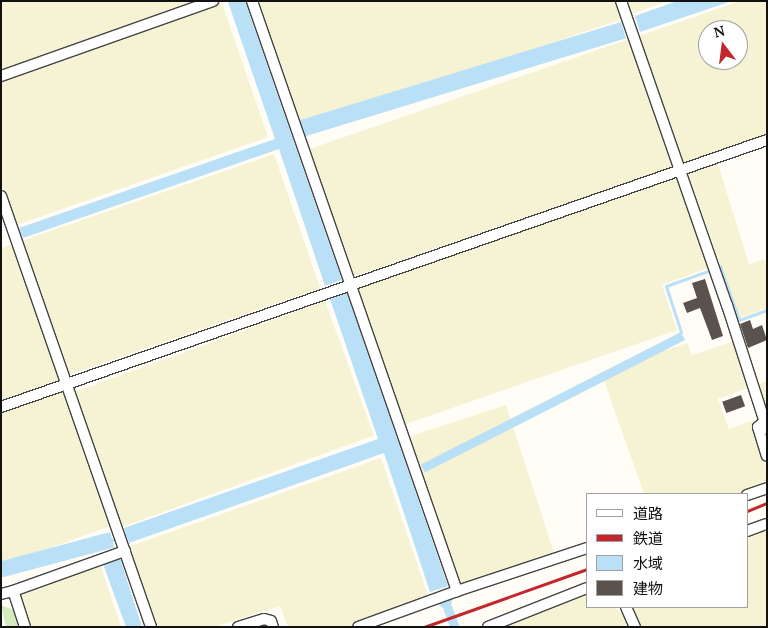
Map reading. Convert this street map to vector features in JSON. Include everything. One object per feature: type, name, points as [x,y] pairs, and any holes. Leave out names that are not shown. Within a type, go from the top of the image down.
[{"type":"street","points":[[1,76],[212,1]]},
{"type":"street","points":[[252,1],[350,284],[447,594]]},
{"type":"street","points":[[621,1],[764,410],[766,426],[758,427],[767,456]]},
{"type":"street","points":[[1,407],[767,140]]},
{"type":"street","points":[[1,196],[151,627]]},
{"type":"street","points":[[748,495],[767,488]]},
{"type":"street","points":[[748,531],[766,524]]},
{"type":"street","points":[[358,627],[447,594],[586,548]]},
{"type":"street","points":[[1,594],[125,551]]},
{"type":"street","points":[[488,627],[586,588]]},
{"type":"street","points":[[13,590],[25,627]]},
{"type":"street","points":[[626,608],[635,627]]},
{"type":"street","points":[[238,627],[264,619],[271,622],[273,627]]},
{"type":"shaded area","points":[[1,1],[202,1],[1,71]]},
{"type":"shaded area","points":[[256,1],[616,1],[622,19],[300,129]]},
{"type":"shaded area","points":[[627,1],[669,1],[631,14]]},
{"type":"shaded area","points":[[740,1],[767,1],[767,134],[684,163],[639,36]]},
{"type":"shaded area","points":[[222,3],[268,137],[17,225],[1,181],[1,80]]},
{"type":"shaded area","points":[[629,39],[673,167],[351,277],[308,150]]},
{"type":"shaded area","points":[[274,154],[320,288],[69,375],[22,241]]},
{"type":"shaded area","points":[[717,161],[749,264],[764,259],[767,268],[767,308],[739,318],[688,173]]},
{"type":"shaded area","points":[[677,177],[708,268],[662,285],[677,330],[403,425],[356,289]]},
{"type":"shaded area","points":[[12,244],[59,380],[1,400],[1,248]]},
{"type":"shaded area","points":[[325,301],[374,435],[123,527],[74,392]]},
{"type":"shaded area","points":[[735,341],[748,388],[718,399],[729,429],[752,421],[767,470],[767,481],[751,486],[749,491],[744,493],[644,493],[601,372],[687,343],[692,355]]},
{"type":"shaded area","points":[[767,381],[767,403],[764,404],[756,385]]},
{"type":"shaded area","points":[[63,392],[110,526],[1,566],[1,413]]},
{"type":"shaded area","points":[[506,405],[555,555],[456,587],[407,437]]},
{"type":"shaded area","points":[[381,458],[428,595],[347,627],[288,627],[280,606],[214,627],[156,627],[128,547]]},
{"type":"shaded area","points":[[759,530],[767,532],[767,627],[640,627],[631,608],[748,608],[748,534]]},
{"type":"shaded area","points":[[100,564],[121,627],[30,627],[19,593]]},
{"type":"shaded area","points":[[586,593],[586,608],[614,608],[626,616],[630,627],[499,627]]},
{"type":"green space","points":[[1,605],[13,610],[19,627],[6,627]]},
{"type":"water","points":[[245,1],[342,280],[325,286],[279,149],[23,238],[19,228],[275,139],[228,2]]},
{"type":"water","points":[[677,1],[732,1],[640,32],[635,16]]},
{"type":"water","points":[[621,22],[626,38],[305,136],[300,120]]},
{"type":"water","points":[[347,293],[448,586],[430,592],[384,453],[129,543],[124,528],[378,439],[330,299]]},
{"type":"water","points":[[681,332],[685,340],[425,473],[421,465]]},
{"type":"water","points":[[110,532],[114,547],[3,577],[1,561]]},
{"type":"water","points":[[120,558],[142,627],[126,627],[103,564]]},
{"type":"water","points":[[453,597],[451,604],[460,627],[450,627],[443,608],[437,603]]},
{"type":"building","points":[[705,279],[723,336],[712,340],[700,308],[687,313],[683,303],[697,298],[692,283]]},
{"type":"building","points":[[750,320],[753,329],[762,325],[767,340],[748,348],[740,324]]},
{"type":"building","points":[[741,395],[745,406],[726,413],[722,402]]},
{"type":"waterway","points":[[720,266],[739,320],[767,310]]},
{"type":"waterway","points":[[681,332],[666,286],[708,271]]},
{"type":"waterway","points":[[112,540],[126,534]]},
{"type":"railway","points":[[748,511],[767,503]]},
{"type":"railway","points":[[424,627],[586,569]]}]
